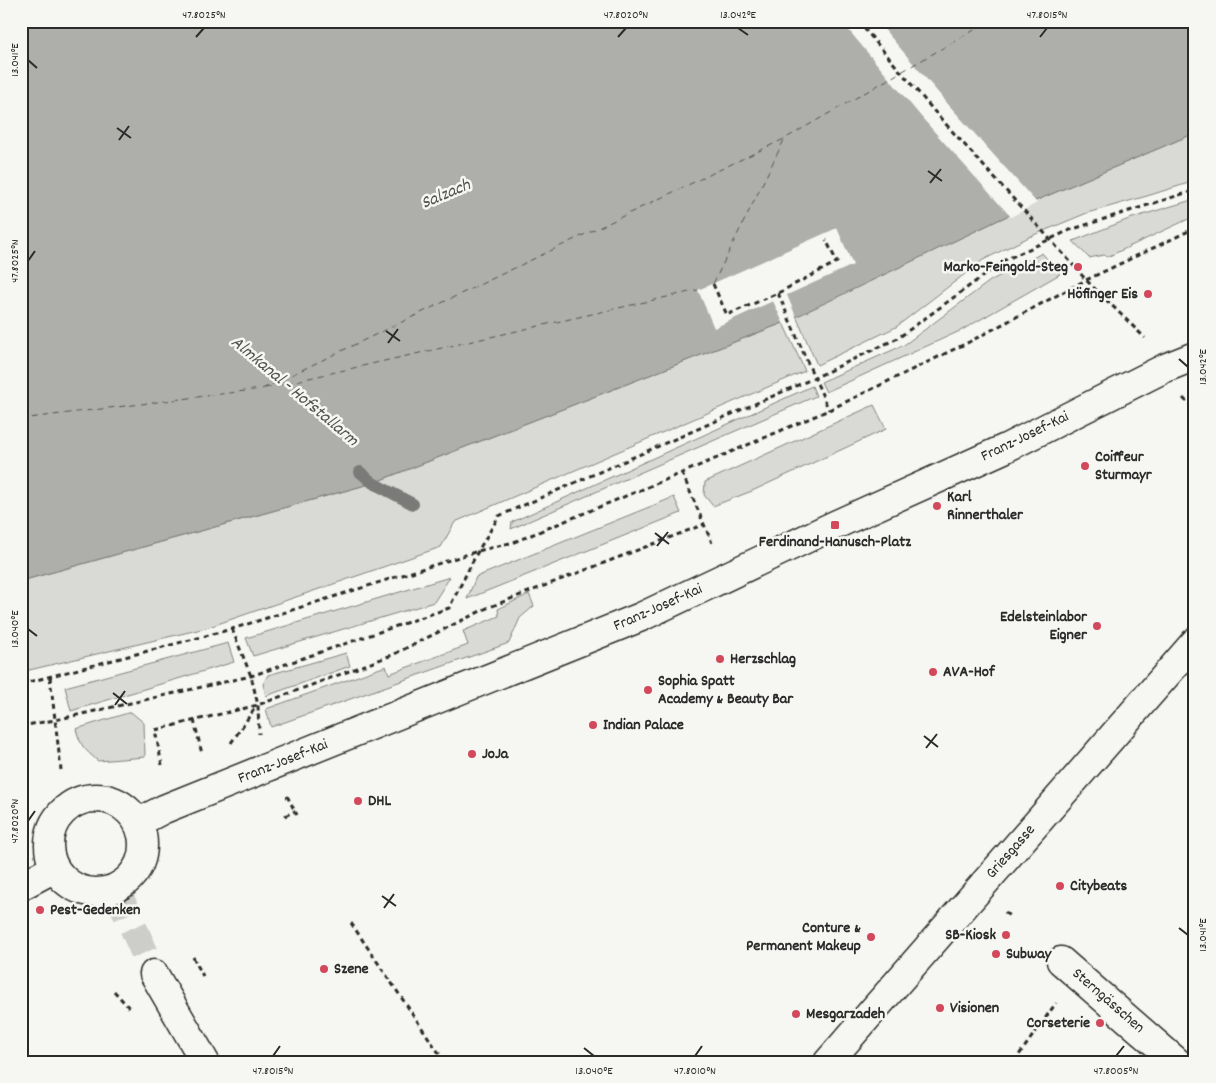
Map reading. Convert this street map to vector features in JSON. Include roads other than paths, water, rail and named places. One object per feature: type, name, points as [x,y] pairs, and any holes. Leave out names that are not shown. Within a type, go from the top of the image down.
[{"type":"street","name":"Franz-Josef-Kai","points":[[138,822],[164,809],[641,617],[1006,448],[1165,368],[1195,356]]},
{"type":"street","name":"Griesgasse","points":[[828,1062],[1195,642]]},
{"type":"street","points":[[98,796],[122,804],[138,822],[145,847],[136,872],[116,889],[92,894],[70,886],[53,869],[47,843],[56,819],[78,800],[98,796]]},
{"type":"street","points":[[21,886],[53,869]]},
{"type":"street","name":"Sterngässchen","points":[[1069,967],[1177,1062]]},
{"type":"street","points":[[154,974],[205,1062]]},
{"type":"water","name":"Salzach","points":[[21,21],[1195,21],[1195,133],[1035,201],[783,323],[373,483],[21,581]]},
{"type":"waterway","name":"Almkanal - Hofstallarm","points":[[360,472],[373,483],[413,504]]},
{"type":"tunnel","points":[[116,889],[154,974]]},
{"type":"place","name":"Marko-Feingold-Steg","points":[[1078,267]]},
{"type":"place","name":"Höfinger Eis","points":[[1148,294]]},
{"type":"place","name":"Coiffeur Sturmayr","points":[[1085,466]]},
{"type":"place","name":"Karl Rinnerthaler","points":[[937,506]]},
{"type":"place","name":"Ferdinand-Hanusch-Platz","points":[[835,525]]},
{"type":"place","name":"Edelsteinlabor Eigner","points":[[1097,626]]},
{"type":"place","name":"Herzschlag","points":[[720,659]]},
{"type":"place","name":"AVA-Hof","points":[[933,672]]},
{"type":"place","name":"Sophia Spatt Academy & Beauty Bar","points":[[648,690]]},
{"type":"place","name":"Indian Palace","points":[[593,725]]},
{"type":"place","name":"JoJa","points":[[472,754]]},
{"type":"place","name":"DHL","points":[[358,801]]},
{"type":"place","name":"Citybeats","points":[[1060,886]]},
{"type":"place","name":"Pest-Gedenken","points":[[40,910]]},
{"type":"place","name":"SB-Kiosk","points":[[1006,935]]},
{"type":"place","name":"Conture & Permanent Makeup","points":[[871,937]]},
{"type":"place","name":"Subway","points":[[996,954]]},
{"type":"place","name":"Szene","points":[[324,969]]},
{"type":"place","name":"Visionen","points":[[940,1008]]},
{"type":"place","name":"Mesgarzadeh","points":[[796,1014]]},
{"type":"place","name":"Corseterie","points":[[1100,1023]]}]
